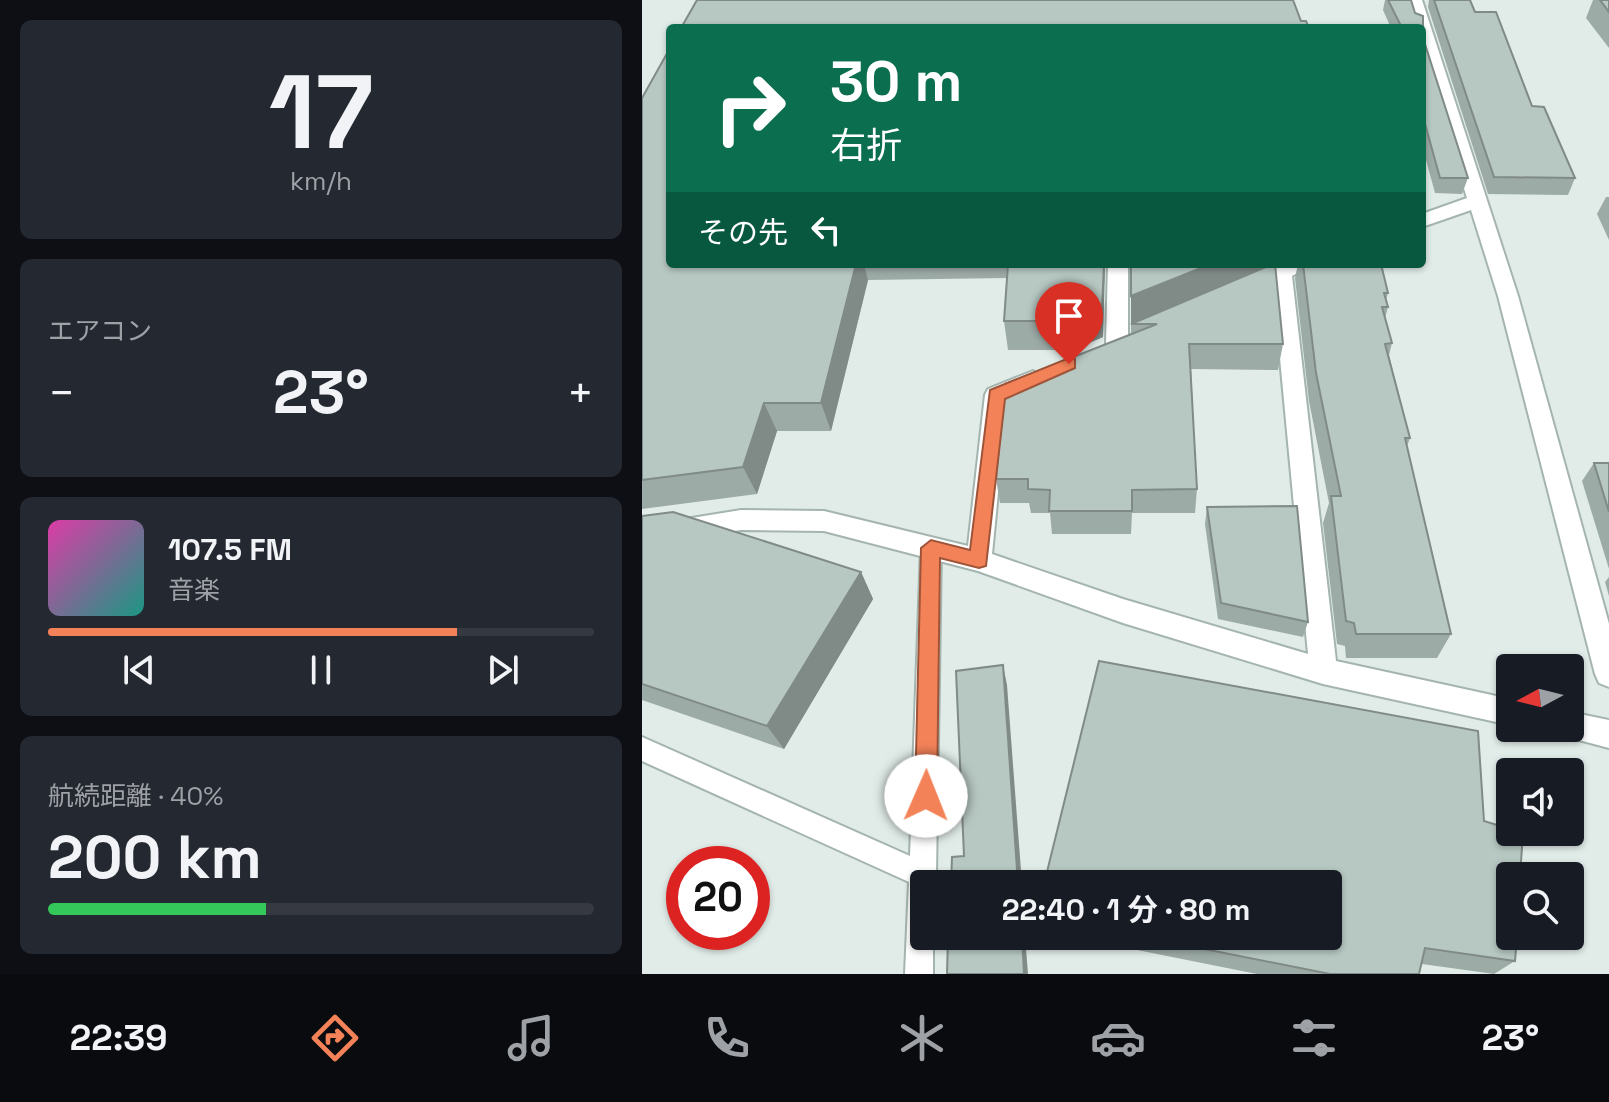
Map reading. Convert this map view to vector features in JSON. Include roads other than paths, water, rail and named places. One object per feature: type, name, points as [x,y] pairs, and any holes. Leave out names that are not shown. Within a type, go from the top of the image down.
[{"type":"street","points":[[1414,0],[1421,24]]},
{"type":"street","points":[[1426,41],[1508,296],[1609,674]]},
{"type":"street","points":[[1426,220],[1476,202]]},
{"type":"street","points":[[1117,343],[1118,268]]},
{"type":"street","points":[[1227,295],[1287,268]]},
{"type":"street","points":[[1289,268],[1323,671]]},
{"type":"street","points":[[1090,354],[1144,331]]},
{"type":"street","points":[[979,560],[996,395],[1050,372]]},
{"type":"street","points":[[642,536],[741,520],[824,521],[979,560],[1123,611],[1323,671],[1496,709]]},
{"type":"street","points":[[1584,728],[1609,734]]},
{"type":"lane","points":[[923,870],[931,548]]},
{"type":"lane","points":[[642,749],[912,870]]},
{"type":"lane","points":[[919,974],[920,950]]}]
